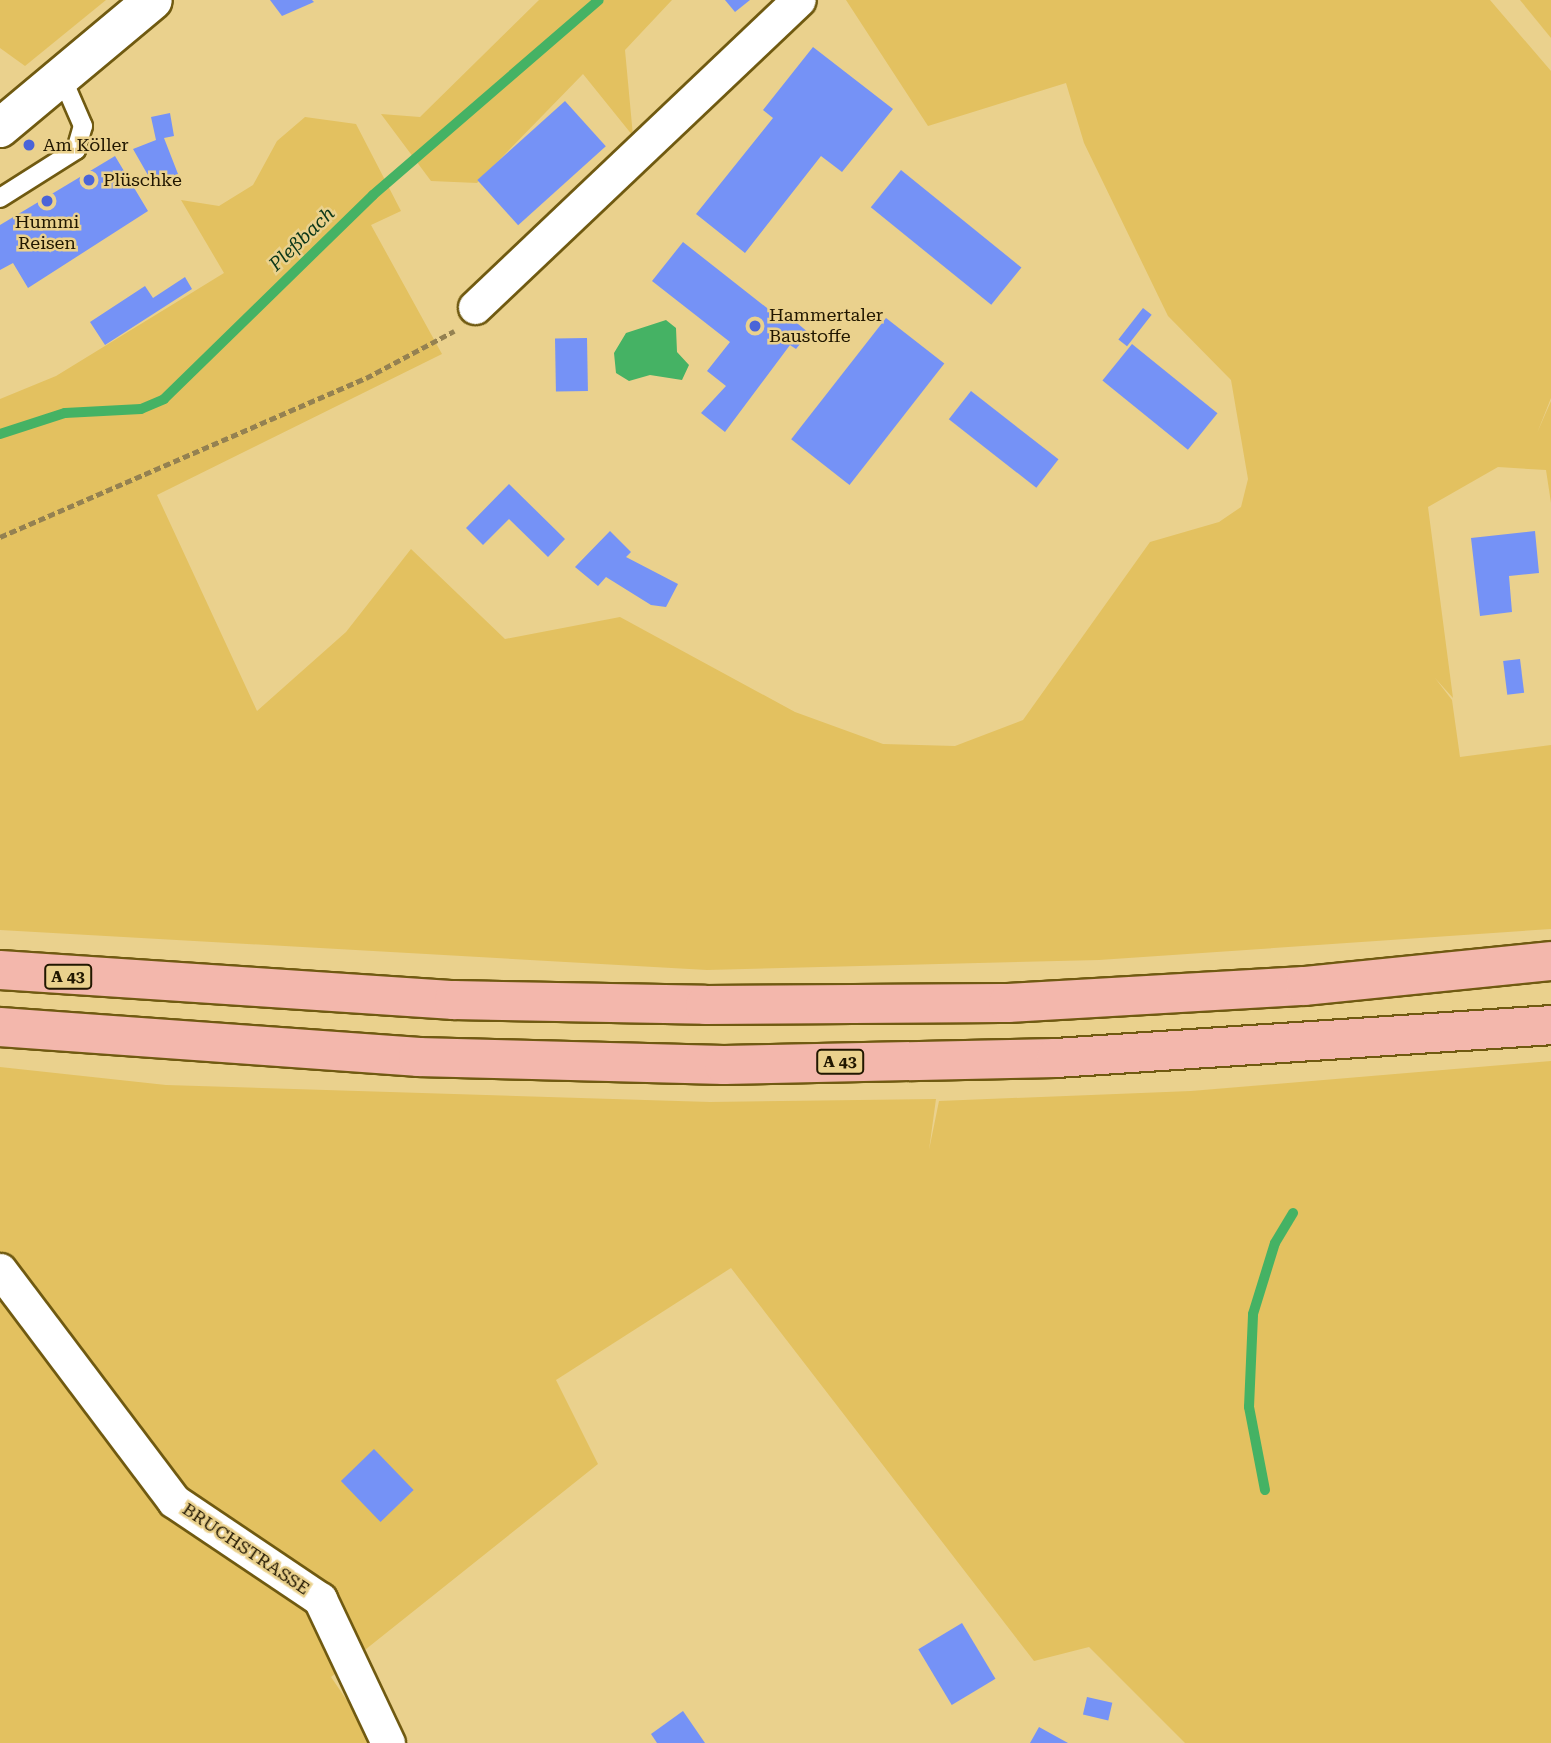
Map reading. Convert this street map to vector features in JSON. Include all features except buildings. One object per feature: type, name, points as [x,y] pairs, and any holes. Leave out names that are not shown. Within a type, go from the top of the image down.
[{"type":"highway","name":"A 43","points":[[0,970],[136,982],[454,1000],[1008,1003],[1305,986],[1551,961]]},
{"type":"highway","name":"A 43","points":[[0,1027],[418,1057],[724,1065],[1056,1058],[1551,1025]]},
{"type":"main road","points":[[0,128],[63,80],[153,0]]},
{"type":"street","points":[[475,307],[798,0]]},
{"type":"street","name":"BRUCHSTRASSE","points":[[0,1270],[174,1501],[320,1599],[388,1743]]},
{"type":"lane","points":[[0,198],[76,150],[83,126],[63,80]]},
{"type":"path","points":[[0,537],[438,343]]},
{"type":"shaded area","points":[[0,0],[106,0],[25,66],[0,48]]},
{"type":"shaded area","points":[[539,0],[672,0],[625,50],[633,136],[583,74],[477,183],[431,181],[381,114],[420,117]]},
{"type":"shaded area","points":[[846,0],[1490,0],[1551,71],[1551,398],[1537,433],[1551,401],[1551,503],[1546,470],[1498,467],[1428,507],[1453,698],[1435,678],[1452,700],[1460,757],[1551,745],[1551,929],[1099,960],[707,970],[0,930],[0,399],[56,376],[224,273],[181,200],[219,206],[253,185],[277,141],[305,117],[356,124],[401,211],[371,225],[442,354],[157,495],[257,711],[346,632],[411,549],[505,639],[620,617],[795,712],[883,744],[955,746],[1023,720],[1150,542],[1219,522],[1241,507],[1248,479],[1231,380],[1168,316],[1084,143],[1066,83],[928,126]]},
{"type":"shaded area","points":[[1520,0],[1551,0],[1551,38]]},
{"type":"shaded area","points":[[666,320],[676,328],[677,352],[689,365],[682,380],[650,375],[629,381],[616,373],[614,353],[626,333]]},
{"type":"shaded area","points":[[1551,1061],[1551,1743],[1185,1743],[1089,1647],[1034,1661],[731,1268],[556,1380],[598,1464],[331,1677],[376,1743],[0,1743],[0,1067],[166,1085],[710,1102],[936,1099],[929,1150],[939,1101],[1191,1091]]},
{"type":"waterway","name":"Pleßbach","points":[[0,434],[65,413],[141,409],[164,399],[373,195],[599,0]]},
{"type":"waterway","points":[[1265,1490],[1249,1407],[1253,1314],[1275,1243],[1293,1213]]},
{"type":"place","name":"Am Köller","points":[[29,145]]},
{"type":"place","name":"Plüschke","points":[[89,180]]},
{"type":"place","name":"Hummi Reisen","points":[[47,201]]},
{"type":"place","name":"Hammertaler Baustoffe","points":[[755,326]]}]
